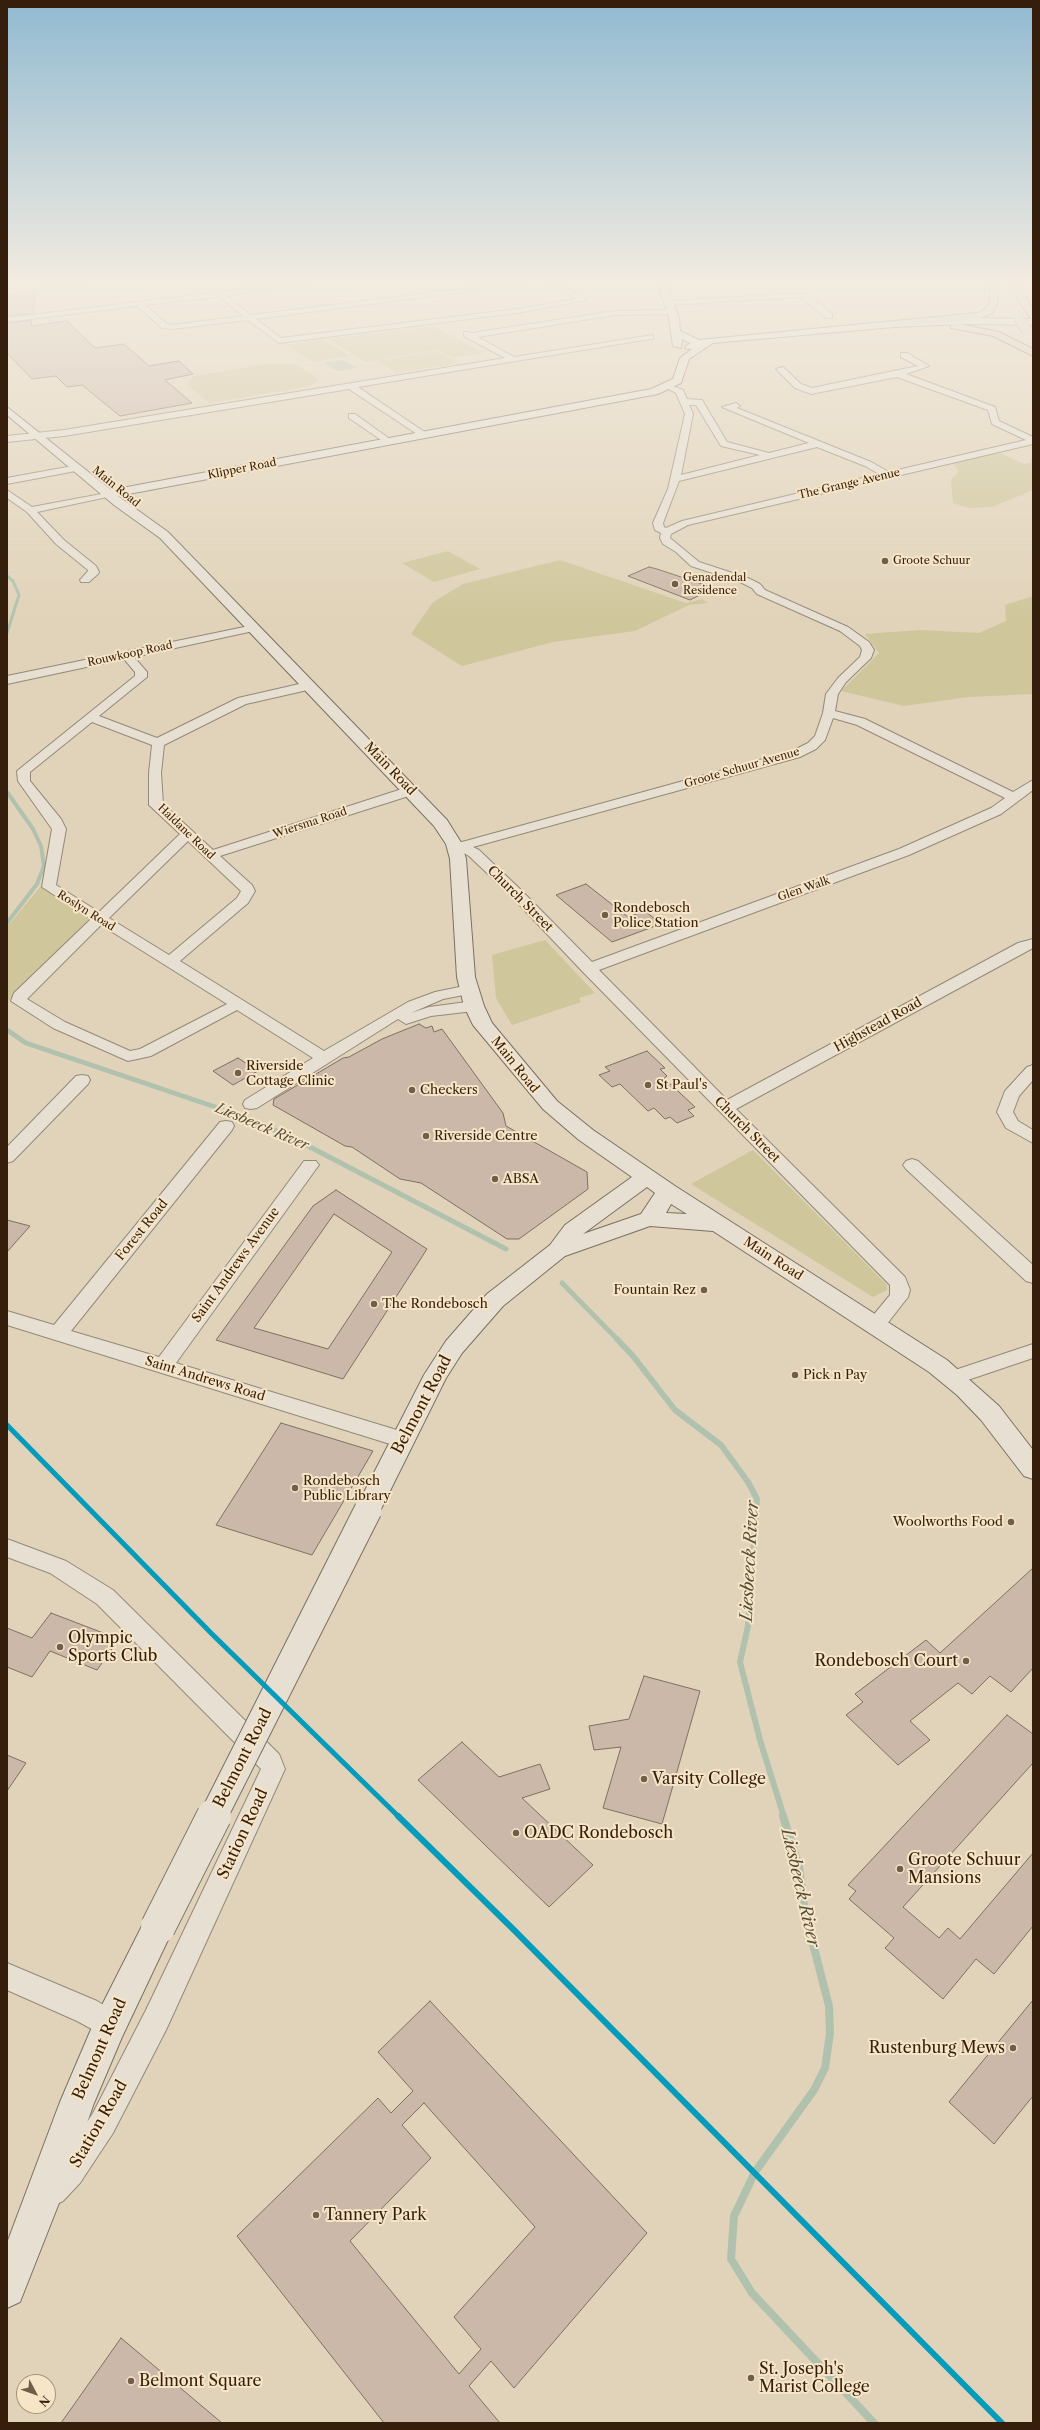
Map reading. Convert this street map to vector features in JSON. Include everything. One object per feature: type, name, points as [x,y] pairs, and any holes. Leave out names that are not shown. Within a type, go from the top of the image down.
[{"type":"main road","name":"Klipper Road","points":[[109,494],[627,397]]},
{"type":"main road","name":"Main Road","points":[[7,399],[157,520],[164,535]]},
{"type":"main road","name":"Main Road","points":[[7,410],[109,494],[164,535],[441,823],[458,845],[464,953],[471,998],[483,1025],[550,1105],[586,1135],[667,1191],[876,1324],[953,1378],[990,1413],[1033,1469]]},
{"type":"main road","name":"Belmont Road","points":[[7,2289],[41,2203],[77,2102],[110,2025],[436,1375],[454,1347],[495,1300],[558,1250],[573,1230],[647,1177]]},
{"type":"main road","points":[[649,1219],[656,1212],[667,1191]]},
{"type":"main road","name":"Belmont Road","points":[[558,1250],[649,1219]]},
{"type":"main road","points":[[649,1219],[719,1224]]},
{"type":"street","points":[[7,439],[37,434],[49,434],[279,397]]},
{"type":"street","points":[[367,397],[423,436]]},
{"type":"street","points":[[683,397],[685,402],[699,402],[724,444],[772,455]]},
{"type":"street","points":[[962,397],[988,407],[993,413],[995,422],[1033,440]]},
{"type":"street","name":"Groote Schuur Avenue","points":[[458,845],[796,754],[817,742],[826,727],[830,702],[835,688],[868,655],[868,650],[865,644],[844,629],[761,592],[756,586],[744,580],[695,564],[680,550],[667,542],[665,538],[666,532],[659,528],[658,523],[672,494],[688,414],[685,402]]},
{"type":"street","points":[[736,406],[726,407],[761,420],[792,436],[819,444],[868,464],[887,475]]},
{"type":"street","points":[[352,416],[390,442]]},
{"type":"street","name":"The Grange Avenue","points":[[666,532],[685,523],[1033,440]]},
{"type":"street","points":[[675,479],[819,444]]},
{"type":"street","points":[[7,481],[78,468]]},
{"type":"street","points":[[7,493],[30,510],[60,542],[93,570],[92,575],[85,580]]},
{"type":"street","points":[[30,510],[109,494]]},
{"type":"street","name":"Rouwkoop Road","points":[[7,680],[254,628]]},
{"type":"street","name":"Roslyn Road","points":[[127,655],[142,672],[142,677],[92,718],[27,766],[22,776],[59,829],[49,887],[325,1058]]},
{"type":"street","points":[[92,718],[158,743],[242,701],[308,686]]},
{"type":"street","points":[[829,713],[861,722],[1015,798]]},
{"type":"street","name":"Haldane Road","points":[[158,743],[155,773],[156,805],[187,835],[247,888],[248,895],[170,962]]},
{"type":"street","name":"Glen Walk","points":[[588,969],[904,852],[985,817],[1015,798],[1033,784]]},
{"type":"street","name":"Wiersma Road","points":[[210,855],[410,791]]},
{"type":"street","points":[[187,835],[19,996],[19,1001],[59,1025],[128,1056],[145,1053],[238,1004]]},
{"type":"street","name":"Church Street","points":[[458,845],[480,858],[515,892],[588,969],[898,1282],[901,1290],[899,1297],[876,1324]]},
{"type":"street","name":"Highstead Road","points":[[725,1108],[1023,946],[1033,943]]},
{"type":"street","points":[[251,1104],[345,1046],[417,1015],[471,998]]},
{"type":"street","points":[[1033,1070],[1011,1095],[1005,1112],[1012,1124],[1033,1138]]},
{"type":"street","points":[[7,1157],[82,1080]]},
{"type":"street","name":"Forest Road","points":[[58,1334],[226,1126]]},
{"type":"street","name":"Saint Andrews Avenue","points":[[163,1366],[310,1165]]},
{"type":"street","points":[[912,1165],[1033,1276]]},
{"type":"street","name":"Saint Andrews Road","points":[[7,1318],[403,1440]]},
{"type":"street","points":[[953,1378],[1033,1351]]},
{"type":"street","name":"Station Road","points":[[16,1552],[58,1567],[81,1580],[122,1612],[270,1762],[273,1771],[156,2020],[103,2123],[70,2173],[41,2203]]},
{"type":"street","points":[[7,1976],[87,2011],[110,2025]]},
{"type":"shaded area","points":[[202,397],[242,397],[209,403]]},
{"type":"shaded area","points":[[998,452],[1024,464],[1030,463],[1033,455],[1033,490],[992,507],[969,508],[953,503],[951,480],[959,471],[953,463]]},
{"type":"shaded area","points":[[448,551],[480,569],[434,582],[402,563]]},
{"type":"shaded area","points":[[560,560],[686,603],[702,599],[708,603],[689,605],[635,631],[553,642],[462,666],[411,634],[433,602],[463,584]]},
{"type":"shaded area","points":[[1033,596],[1033,694],[969,697],[904,706],[841,691],[879,653],[865,634],[921,630],[979,633],[1006,621],[1005,605]]},
{"type":"shaded area","points":[[41,886],[93,920],[7,1002],[7,927]]},
{"type":"shaded area","points":[[545,940],[595,993],[579,998],[581,1002],[512,1025],[496,998],[492,955]]},
{"type":"shaded area","points":[[753,1150],[887,1285],[887,1290],[873,1297],[691,1184]]},
{"type":"building","points":[[97,397],[185,397],[192,403],[120,416]]},
{"type":"building","name":"Genadendal Residence","points":[[649,567],[714,588],[690,600],[628,576]]},
{"type":"building","name":"Rondebosch Police Station","points":[[586,884],[628,917],[645,911],[661,924],[612,942],[556,895]]},
{"type":"building","name":"Riverside Centre","points":[[419,1024],[426,1028],[432,1026],[434,1032],[442,1029],[503,1113],[506,1126],[587,1172],[588,1189],[519,1239],[507,1239],[421,1183],[400,1179],[352,1147],[345,1146],[273,1105],[274,1099],[343,1058],[349,1057],[382,1039]]},
{"type":"building","name":"St Paul's","points":[[647,1051],[665,1068],[660,1069],[667,1076],[664,1078],[695,1107],[688,1110],[694,1116],[677,1123],[670,1117],[665,1119],[654,1108],[648,1111],[620,1084],[612,1087],[599,1075],[610,1071],[605,1067]]},
{"type":"building","name":"Riverside Cottage Clinic","points":[[238,1058],[258,1071],[233,1085],[213,1071]]},
{"type":"building","name":"The Rondebosch","points":[[336,1190],[427,1249],[343,1379],[216,1340],[313,1206]],"holes":[[[334,1214],[392,1252],[328,1349],[254,1328]]]},
{"type":"building","points":[[7,1220],[30,1226],[7,1252]]},
{"type":"building","name":"Rondebosch Public Library","points":[[281,1423],[373,1451],[312,1555],[216,1525]]},
{"type":"building","name":"Rondebosch Court","points":[[1033,1568],[1033,1668],[1011,1692],[990,1676],[972,1694],[958,1683],[910,1721],[930,1740],[898,1765],[846,1715],[863,1702],[855,1694],[926,1640],[940,1653]]},
{"type":"building","name":"Olympic Sports Club","points":[[51,1613],[119,1639],[97,1670],[50,1651],[32,1677],[7,1667],[7,1628],[32,1638]]},
{"type":"building","name":"Varsity College","points":[[644,1676],[700,1691],[662,1824],[603,1808],[621,1747],[594,1750],[589,1726],[629,1719]]},
{"type":"building","name":"Groote Schuur Mansions","points":[[1007,1715],[1033,1734],[1033,1763],[903,1907],[939,1938],[948,1928],[960,1939],[1033,1853],[1033,1926],[994,1974],[976,1959],[943,1999],[885,1948],[894,1938],[849,1899],[856,1891],[848,1885]]},
{"type":"building","name":"OADC Rondebosch","points":[[462,1742],[499,1777],[540,1764],[550,1789],[522,1798],[593,1865],[549,1907],[418,1780]]},
{"type":"building","points":[[7,1755],[26,1763],[7,1791]]},
{"type":"building","name":"Rustenburg Mews","points":[[1033,2000],[1033,2096],[994,2144],[949,2102]]},
{"type":"building","name":"Tannery Park","points":[[430,2001],[647,2233],[514,2388],[491,2361],[469,2386],[500,2423],[384,2423],[237,2236],[378,2098],[391,2113],[413,2091],[378,2052]],"holes":[[[424,2103],[535,2227],[454,2317],[481,2349],[459,2374],[350,2241],[431,2158],[402,2125]]]},
{"type":"building","name":"Belmont Square","points":[[121,2338],[222,2423],[61,2423]]},
{"type":"waterway","name":"Liesbeeck River","points":[[7,576],[13,581],[19,595],[7,633]]},
{"type":"waterway","name":"Liesbeeck River","points":[[7,792],[33,829],[41,846],[44,866],[37,884],[7,923]]},
{"type":"waterway","name":"Liesbeeck River","points":[[7,1030],[26,1043],[230,1112],[287,1135],[506,1249]]},
{"type":"waterway","name":"Liesbeeck River","points":[[562,1283],[618,1340]]},
{"type":"waterway","name":"Liesbeeck River","points":[[617,1339],[633,1356],[675,1410],[721,1445],[748,1482],[757,1499],[748,1626],[740,1662],[760,1740],[784,1817]]},
{"type":"waterway","name":"Liesbeeck River","points":[[783,1816],[799,1867],[805,1913],[829,2006],[830,2033],[825,2068],[814,2090],[755,2172],[734,2216],[731,2259],[752,2293],[874,2423]]},
{"type":"transit line","points":[[7,1425],[212,1634],[515,1931],[1002,2423]]},
{"type":"place","name":"Groote Schuur","points":[[885,561]]},
{"type":"place","name":"Genadendal Residence","points":[[675,584]]},
{"type":"place","name":"Rondebosch Police Station","points":[[605,915]]},
{"type":"place","name":"Riverside Cottage Clinic","points":[[238,1073]]},
{"type":"place","name":"St Paul's","points":[[648,1085]]},
{"type":"place","name":"Checkers","points":[[412,1090]]},
{"type":"place","name":"Riverside Centre","points":[[426,1136]]},
{"type":"place","name":"ABSA","points":[[495,1179]]},
{"type":"place","name":"Fountain Rez","points":[[704,1290]]},
{"type":"place","name":"The Rondebosch","points":[[374,1304]]},
{"type":"place","name":"Pick n Pay","points":[[795,1375]]},
{"type":"place","name":"Rondebosch Public Library","points":[[295,1488]]},
{"type":"place","name":"Woolworths Food","points":[[1011,1522]]},
{"type":"place","name":"Olympic Sports Club","points":[[60,1647]]},
{"type":"place","name":"Rondebosch Court","points":[[966,1661]]},
{"type":"place","name":"Varsity College","points":[[644,1779]]},
{"type":"place","name":"OADC Rondebosch","points":[[516,1833]]},
{"type":"place","name":"Groote Schuur Mansions","points":[[900,1869]]},
{"type":"place","name":"Rustenburg Mews","points":[[1013,2048]]},
{"type":"place","name":"Tannery Park","points":[[316,2215]]},
{"type":"place","name":"St. Joseph's Marist College","points":[[751,2378]]},
{"type":"place","name":"Belmont Square","points":[[131,2381]]}]
